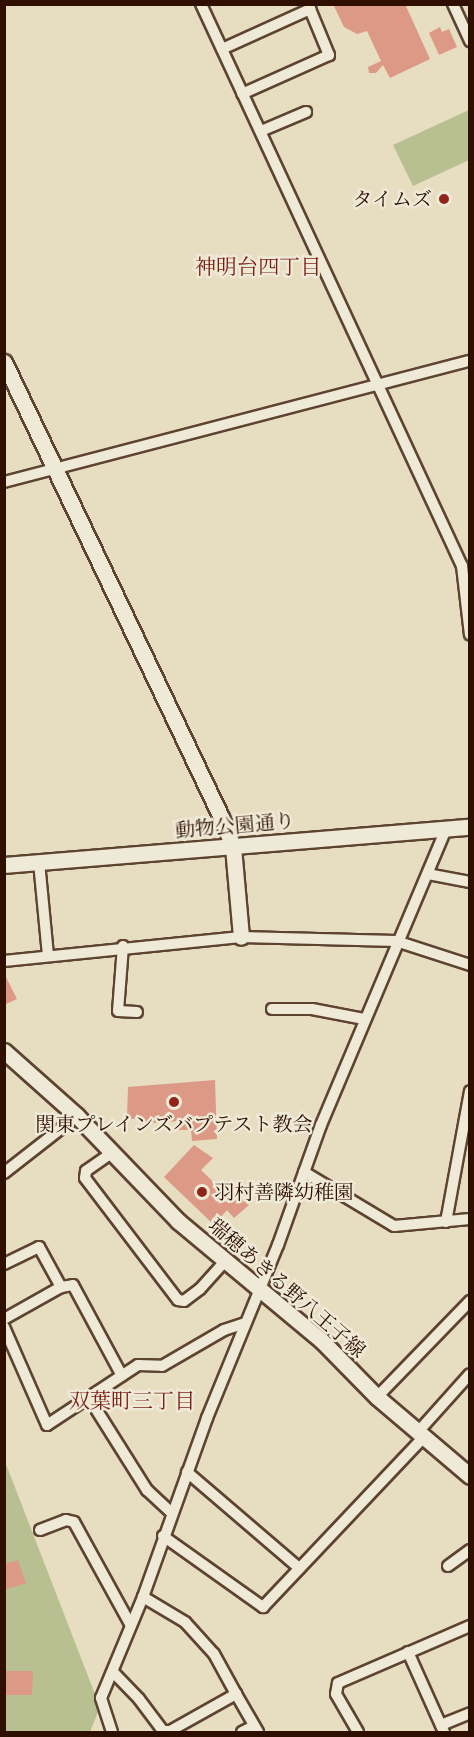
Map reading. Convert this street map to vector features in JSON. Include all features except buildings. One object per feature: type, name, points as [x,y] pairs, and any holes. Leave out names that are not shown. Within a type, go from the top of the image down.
[{"type":"street","points":[[201,4],[376,385],[466,565],[470,635]]},
{"type":"street","points":[[453,4],[470,41]]},
{"type":"street","points":[[222,49],[310,9],[329,55],[242,94]]},
{"type":"street","points":[[261,131],[306,112]]},
{"type":"street","points":[[4,483],[470,361]]},
{"type":"street","points":[[4,362],[233,847],[241,937]]},
{"type":"street","name":"動物公園通り","points":[[4,865],[470,827]]},
{"type":"street","points":[[112,1732],[101,1698],[114,1673],[129,1624],[143,1597],[163,1536],[243,1324],[364,1019],[446,829]]},
{"type":"street","points":[[39,862],[48,956]]},
{"type":"street","points":[[428,874],[470,882]]},
{"type":"street","points":[[4,960],[123,946],[241,937],[396,941],[470,965]]},
{"type":"street","points":[[123,946],[118,1011],[137,1012]]},
{"type":"street","points":[[272,1009],[312,1009],[364,1019]]},
{"type":"street","name":"瑞穂あきる野八王子線","points":[[4,1051],[77,1116],[178,1221],[224,1262],[322,1341],[377,1397],[470,1476]]},
{"type":"street","points":[[446,1222],[469,1095]]},
{"type":"street","points":[[4,1173],[77,1116]]},
{"type":"street","points":[[113,1152],[86,1171],[85,1178],[178,1300],[184,1301],[200,1289],[224,1262]]},
{"type":"street","points":[[304,1172],[394,1226],[470,1219]]},
{"type":"street","points":[[4,1264],[39,1247],[61,1287]]},
{"type":"street","points":[[4,1319],[61,1287],[73,1285],[122,1376]]},
{"type":"street","points":[[377,1397],[470,1301]]},
{"type":"street","points":[[4,1327],[47,1425],[138,1365],[152,1367],[170,1362],[224,1330],[243,1324]]},
{"type":"street","points":[[163,1536],[263,1607],[420,1435],[470,1374]]},
{"type":"street","points":[[89,1398],[147,1490],[172,1513]]},
{"type":"street","points":[[187,1472],[299,1568]]},
{"type":"street","points":[[40,1530],[66,1520],[74,1521],[129,1624]]},
{"type":"street","points":[[448,1566],[470,1550]]},
{"type":"street","points":[[143,1597],[185,1622],[214,1654],[256,1729],[242,1732]]},
{"type":"street","points":[[358,1732],[336,1694],[338,1683],[470,1626]]},
{"type":"street","points":[[408,1652],[443,1729],[470,1713]]},
{"type":"street","points":[[114,1673],[139,1699],[163,1731],[170,1731],[236,1694]]},
{"type":"green space","points":[[469,110],[469,160],[413,186],[393,145]]},
{"type":"green space","points":[[4,1459],[100,1707],[90,1732],[5,1732]]},
{"type":"place","name":"タイムズ","points":[[444,199]]},
{"type":"place","name":"関東プレインズバプテスト教会","points":[[174,1102]]},
{"type":"place","name":"羽村善隣幼稚園","points":[[202,1192]]},
{"type":"district","name":"神明台四丁目","points":[[258,268]]},
{"type":"district","name":"双葉町三丁目","points":[[132,1402]]}]
